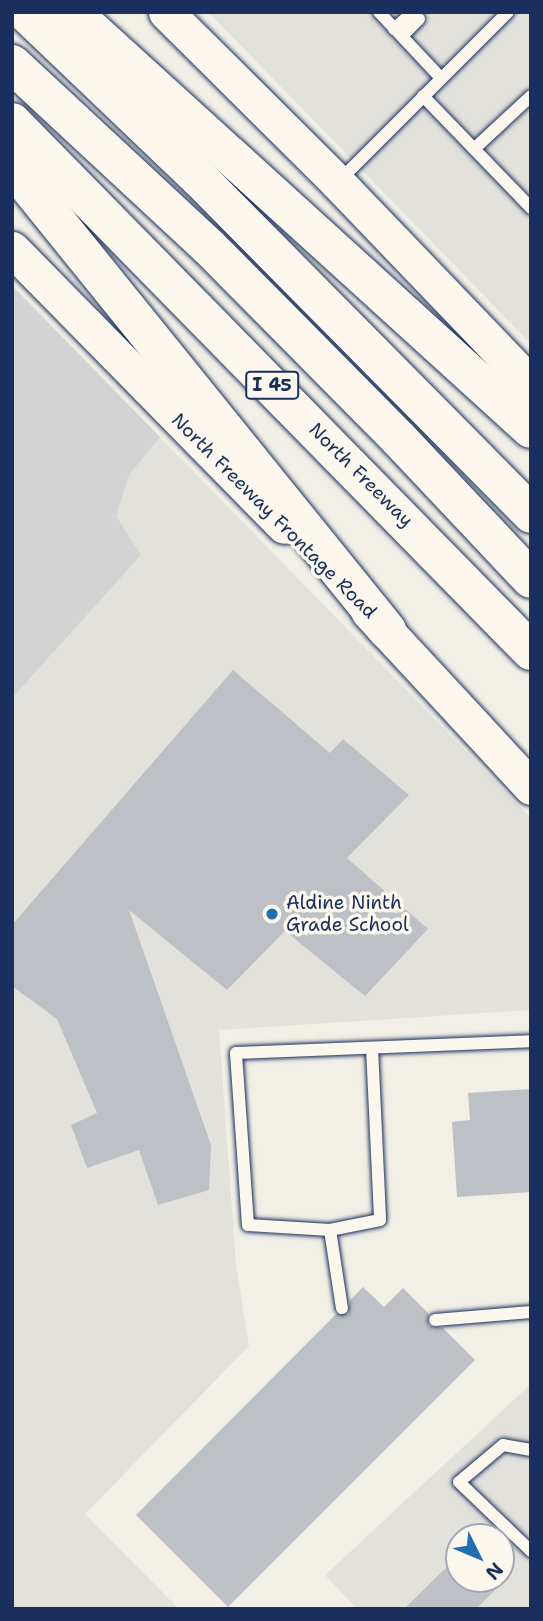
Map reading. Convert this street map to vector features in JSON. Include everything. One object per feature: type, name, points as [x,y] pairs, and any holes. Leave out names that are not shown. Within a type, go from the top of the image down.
[{"type":"highway","points":[[25,12],[201,180],[531,514]]},
{"type":"highway","points":[[72,12],[531,429]]},
{"type":"highway","name":"I 45","points":[[12,64],[209,247],[399,439],[531,579]]},
{"type":"highway","name":"North Freeway","points":[[12,122],[531,651]]},
{"type":"highway","points":[[12,166],[387,630]]},
{"type":"highway","points":[[399,439],[531,542]]},
{"type":"highway","points":[[399,439],[511,600],[531,634]]},
{"type":"main road","points":[[166,12],[337,182],[531,384]]},
{"type":"main road","name":"North Freeway Frontage Road","points":[[12,249],[387,630],[531,787]]},
{"type":"lane","points":[[337,182],[508,12]]},
{"type":"lane","points":[[389,20],[416,16]]},
{"type":"lane","points":[[389,20],[441,78]]},
{"type":"lane","points":[[423,96],[531,208]]},
{"type":"lane","points":[[474,149],[531,96]]},
{"type":"lane","points":[[372,1048],[380,1220],[330,1230],[248,1225],[236,1053],[531,1041]]},
{"type":"lane","points":[[330,1230],[342,1308]]},
{"type":"lane","points":[[435,1320],[531,1312]]},
{"type":"lane","points":[[531,1450],[503,1445],[459,1482],[531,1551]]},
{"type":"shaded area","points":[[207,12],[531,12],[531,344],[215,19]]},
{"type":"shaded area","name":"Aldine Ninth Grade School","points":[[12,285],[531,818],[531,1010],[219,1030],[236,1264],[249,1346],[85,1514],[179,1609],[12,1609]]},
{"type":"shaded area","points":[[12,286],[160,437],[129,475],[116,516],[141,555],[12,698]]},
{"type":"shaded area","points":[[531,1384],[531,1609],[357,1609],[325,1575]]},
{"type":"building","points":[[233,670],[330,753],[343,739],[409,795],[347,858],[428,929],[365,996],[285,931],[227,990],[129,910],[211,1145],[209,1190],[158,1205],[139,1150],[87,1168],[71,1125],[97,1113],[57,1019],[12,986],[12,925]]},
{"type":"building","points":[[531,1089],[531,1192],[457,1197],[452,1122],[470,1120],[468,1093]]},
{"type":"building","points":[[363,1287],[384,1307],[403,1288],[429,1314],[428,1326],[443,1328],[475,1360],[228,1607],[136,1515],[336,1314],[348,1314],[350,1300]]},
{"type":"building","points":[[445,1569],[445,1593],[492,1593],[476,1609],[404,1609]]},
{"type":"place","name":"Aldine Ninth Grade School","points":[[272,914]]}]
